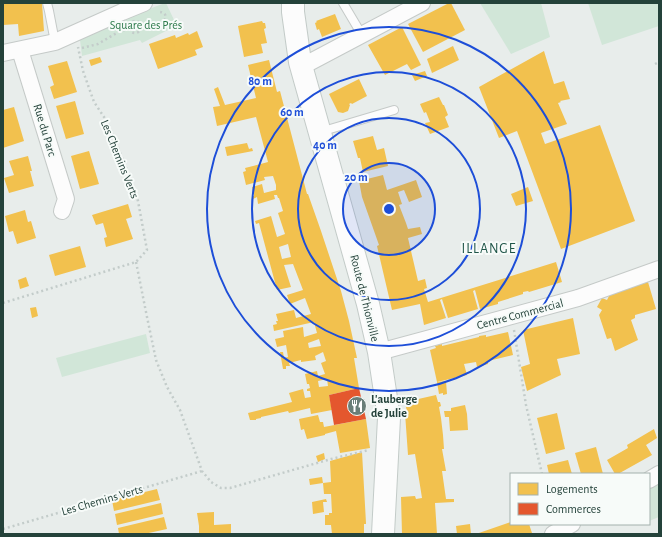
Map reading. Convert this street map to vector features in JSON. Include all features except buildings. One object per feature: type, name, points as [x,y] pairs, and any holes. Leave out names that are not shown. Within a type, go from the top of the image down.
[{"type":"street","name":"Route de Thionville","points":[[293,3],[301,67],[368,304],[379,352],[389,418],[383,534]]},
{"type":"street","points":[[301,67],[422,3]]},
{"type":"street","points":[[3,53],[55,42],[122,12],[147,12]]},
{"type":"street","name":"Rue du Parc","points":[[20,50],[66,199],[62,211]]},
{"type":"street","name":"Centre Commercial","points":[[379,352],[578,298],[659,269]]},
{"type":"street","points":[[650,479],[659,474]]},
{"type":"street","points":[[553,534],[570,525]]},
{"type":"lane","points":[[47,3],[55,42]]},
{"type":"lane","points":[[343,3],[362,35]]},
{"type":"lane","points":[[319,132],[394,110]]},
{"type":"path","points":[[139,22],[147,12],[162,11],[166,16],[166,19],[160,24],[141,27]]},
{"type":"path","points":[[129,29],[129,25],[132,22],[139,22]]},
{"type":"path","points":[[139,22],[141,27]]},
{"type":"path","points":[[129,29],[136,33],[140,31],[141,27]]},
{"type":"path","points":[[78,49],[98,44],[120,32],[129,29]]},
{"type":"path","name":"Les Chemins Verts","points":[[75,33],[83,71],[94,102],[108,123],[132,180],[138,201],[147,250],[136,262]]},
{"type":"path","points":[[655,64],[659,62]]},
{"type":"path","points":[[3,303],[136,262],[156,360],[167,387],[180,410],[202,471],[211,482],[221,488],[230,488],[331,459],[373,449],[388,443]]},
{"type":"path","points":[[512,316],[526,405],[542,473]]},
{"type":"path","name":"Les Chemins Verts","points":[[3,529],[202,471]]},
{"type":"green space","name":"Square des Prés","points":[[165,3],[175,22],[172,28],[142,43],[140,40],[82,56],[80,40],[125,18]]},
{"type":"green space","points":[[480,3],[541,3],[550,37],[511,54]]},
{"type":"green space","points":[[588,3],[659,3],[659,26],[602,45]]},
{"type":"green space","points":[[146,334],[150,353],[62,377],[56,358]]},
{"type":"green space","points":[[659,480],[659,517],[650,521],[650,485]]},
{"type":"place","name":"L'auberge de Julie","points":[[357,406]]},
{"type":"district","name":"ILLANGE","points":[[489,249]]}]
